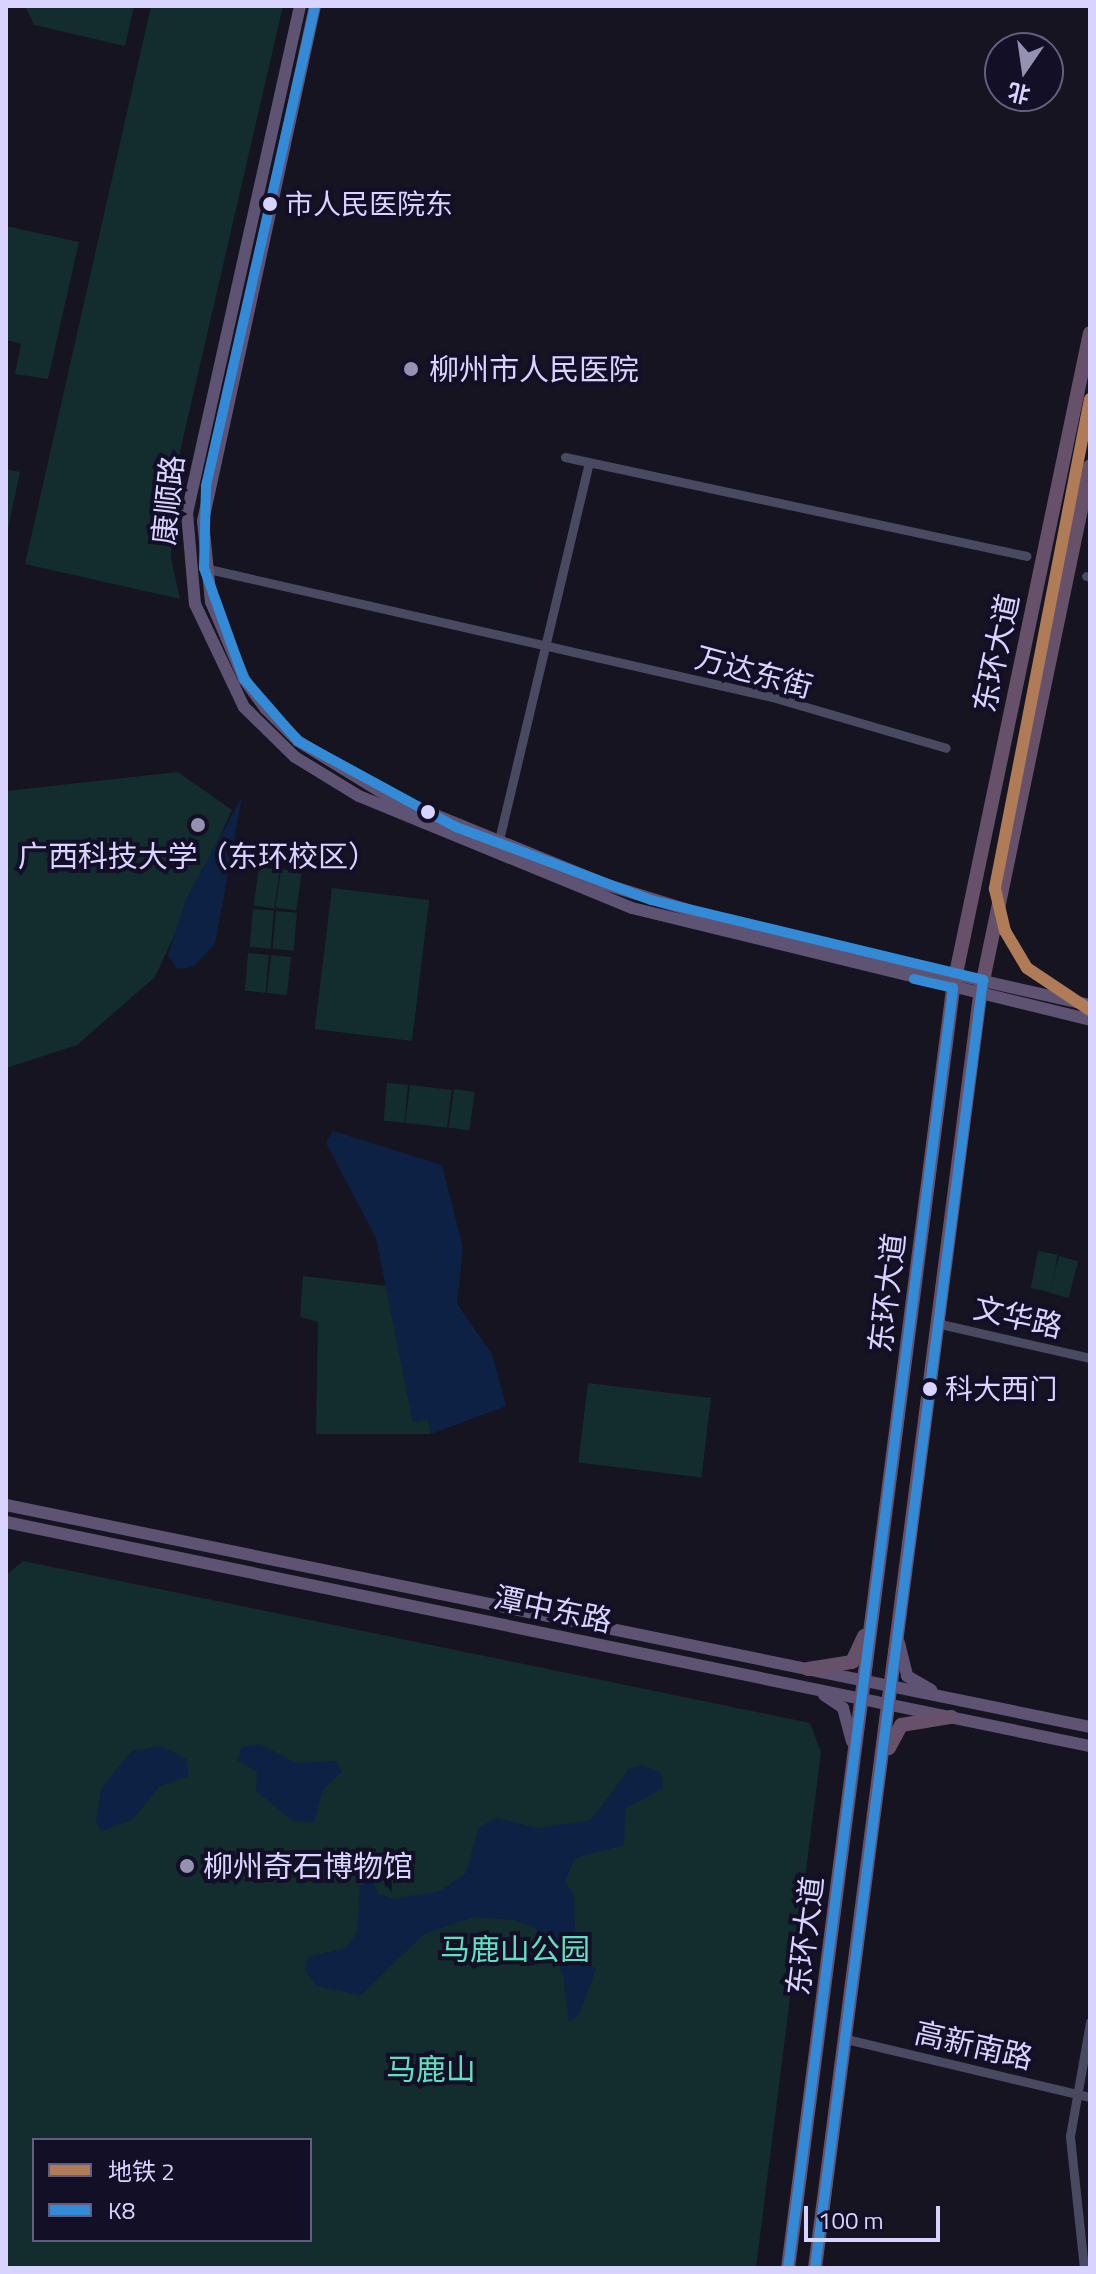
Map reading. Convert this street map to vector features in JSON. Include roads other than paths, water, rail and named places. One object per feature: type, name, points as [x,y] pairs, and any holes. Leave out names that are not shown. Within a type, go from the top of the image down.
[{"type":"highway","name":"东环大道","points":[[788,2268],[954,981],[1090,333]]},
{"type":"highway","name":"东环大道","points":[[815,2268],[891,1705],[936,1323],[982,987],[1090,466]]},
{"type":"highway","points":[[808,1669],[852,1662],[872,1613]]},
{"type":"highway","points":[[882,1771],[901,1725],[951,1717]]},
{"type":"main road","name":"康顺路","points":[[300,6],[187,513],[195,604],[244,707],[322,777],[554,879],[724,934],[954,981]]},
{"type":"main road","name":"康顺路","points":[[315,6],[206,486],[204,568],[244,679],[298,741],[384,794],[498,844],[737,925],[954,981]]},
{"type":"main road","points":[[954,981],[1090,1005]]},
{"type":"main road","points":[[982,987],[1090,1020]]},
{"type":"main road","name":"潭中东路","points":[[6,1505],[1090,1727]]},
{"type":"main road","name":"潭中东路","points":[[6,1522],[1090,1746]]},
{"type":"main road","points":[[898,1634],[907,1676],[952,1698]]},
{"type":"main road","points":[[803,1687],[843,1708],[854,1760]]},
{"type":"street","points":[[565,457],[1026,556]]},
{"type":"street","points":[[498,844],[548,646],[589,463]]},
{"type":"street","name":"万达东街","points":[[204,568],[772,697],[862,730],[946,748]]},
{"type":"street","name":"文华路","points":[[936,1323],[1090,1358]]},
{"type":"street","points":[[1084,2268],[1070,2136],[1074,2094],[1090,2022]]},
{"type":"street","name":"高新南路","points":[[846,2039],[1090,2097]]},
{"type":"water","points":[[242,797],[215,944],[193,967],[177,969],[168,955],[187,897]]},
{"type":"water","points":[[333,1131],[442,1165],[463,1248],[457,1304],[492,1354],[506,1406],[431,1434],[428,1419],[413,1422],[376,1238],[326,1143]]},
{"type":"water","points":[[260,1744],[296,1763],[336,1761],[342,1772],[322,1791],[314,1823],[292,1820],[256,1791],[257,1772],[237,1760],[242,1747]]},
{"type":"water","points":[[161,1746],[186,1759],[189,1776],[160,1786],[133,1819],[102,1831],[96,1822],[101,1788],[132,1751]]},
{"type":"water","points":[[642,1765],[661,1773],[663,1788],[625,1809],[624,1845],[575,1858],[565,1882],[574,1896],[576,1955],[596,1969],[579,2015],[569,2022],[563,1974],[548,1946],[535,1927],[513,1920],[474,1917],[424,1934],[361,1995],[317,1986],[305,1971],[308,1957],[346,1948],[357,1932],[360,1886],[370,1876],[379,1894],[394,1899],[440,1891],[466,1873],[479,1827],[497,1818],[537,1828],[591,1820],[629,1769]]},
{"type":"metro line","name":"2","points":[[1090,399],[995,889],[1005,931],[1027,968],[1090,1010]]},
{"type":"place","name":"市人民医院东","points":[[270,204]]},
{"type":"place","name":"柳州市人民医院","points":[[411,369]]},
{"type":"place","name":"广西科技大学（东环校区）","points":[[198,825]]},
{"type":"place","name":"科大西门","points":[[930,1389]]},
{"type":"place","name":"柳州奇石博物馆","points":[[187,1866]]},
{"type":"park label","name":"马鹿山公园","points":[[515,1949]]},
{"type":"park label","name":"马鹿山","points":[[431,2069]]}]
